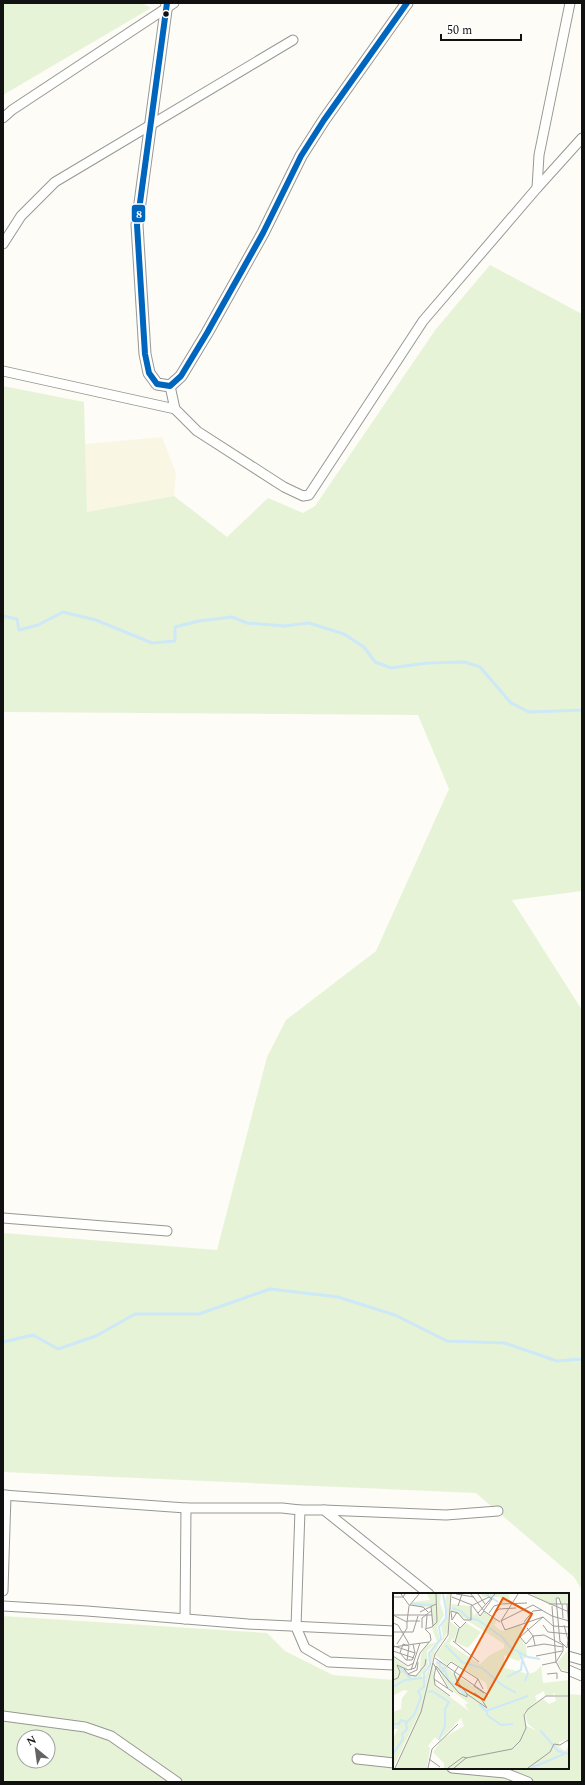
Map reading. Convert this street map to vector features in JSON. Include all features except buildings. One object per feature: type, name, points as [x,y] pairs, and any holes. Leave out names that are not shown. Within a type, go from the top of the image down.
[{"type":"street","points":[[170,386],[181,376],[207,333],[263,233],[301,156],[324,120],[407,3]]},
{"type":"street","points":[[537,188],[539,155],[570,3]]},
{"type":"street","points":[[169,5],[137,225],[140,297],[145,354],[149,373],[157,384],[170,386]]},
{"type":"street","points":[[3,118],[12,110],[169,5]]},
{"type":"street","points":[[3,244],[21,216],[55,182],[292,40]]},
{"type":"street","points":[[3,371],[175,409],[197,430],[284,487],[303,496],[309,496],[423,321],[582,138]]},
{"type":"street","points":[[170,386],[175,409]]},
{"type":"street","points":[[3,1218],[167,1231]]},
{"type":"street","points":[[3,1591],[4,1495],[186,1508],[282,1508],[300,1510],[446,1514],[498,1511]]},
{"type":"street","points":[[185,1619],[186,1508]]},
{"type":"street","points":[[300,1510],[296,1627],[305,1648],[329,1662],[393,1664]]},
{"type":"street","points":[[324,1510],[428,1593]]},
{"type":"street","points":[[3,1606],[296,1627],[393,1631]]},
{"type":"street","points":[[569,1656],[582,1660]]},
{"type":"street","points":[[569,1670],[582,1676]]},
{"type":"street","points":[[3,1716],[85,1727],[110,1736],[177,1782]]},
{"type":"street","points":[[358,1759],[393,1762]]},
{"type":"street","points":[[463,1769],[505,1773],[528,1782]]},
{"type":"shaded area","points":[[162,437],[176,473],[174,496],[87,513],[85,444]]},
{"type":"green space","points":[[3,3],[142,3],[151,8],[3,95]]},
{"type":"green space","points":[[490,265],[582,314],[582,891],[512,900],[582,1010],[582,1590],[574,1577],[476,1493],[3,1472],[3,1233],[217,1250],[267,1057],[286,1020],[376,951],[449,789],[418,715],[3,712],[3,386],[84,402],[87,512],[174,496],[227,537],[268,498],[303,513],[315,506],[436,329]]},
{"type":"green space","points":[[3,1616],[267,1633],[285,1651],[333,1675],[393,1680],[393,1769],[569,1769],[569,1694],[582,1695],[582,1782],[3,1782]]},
{"type":"waterway","points":[[3,616],[17,619],[19,630],[38,625],[63,612],[96,620],[152,643],[175,641],[175,627],[199,621],[232,617],[247,623],[284,626],[309,623],[344,634],[364,647],[375,662],[391,668],[427,663],[465,662],[480,667],[511,703],[529,712],[582,710]]},
{"type":"waterway","points":[[3,1342],[33,1335],[58,1349],[96,1336],[135,1314],[199,1314],[270,1289],[338,1297],[395,1315],[447,1341],[505,1343],[557,1361],[582,1359]]},
{"type":"transit line","name":"8","points":[[167,3],[137,225],[145,354],[149,373],[157,384],[170,386],[181,376],[207,333],[263,233],[301,156],[324,120],[407,3]]}]
